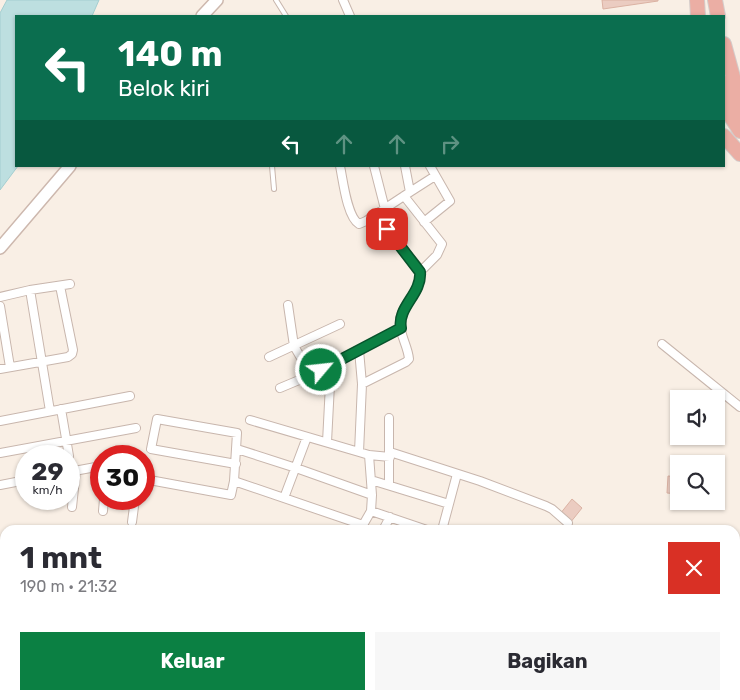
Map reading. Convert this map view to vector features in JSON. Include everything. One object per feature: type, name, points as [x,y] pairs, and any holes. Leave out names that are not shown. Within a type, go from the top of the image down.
[{"type":"highway","points":[[690,15],[691,0]]},
{"type":"highway","points":[[697,0],[698,15]]},
{"type":"highway","points":[[708,0],[709,15]]},
{"type":"highway","points":[[715,0],[718,15]]},
{"type":"highway","points":[[725,48],[740,96]]},
{"type":"highway","points":[[725,85],[740,113]]},
{"type":"highway","points":[[725,108],[740,131]]},
{"type":"highway","points":[[725,137],[740,154]]},
{"type":"street","points":[[203,15],[217,0]]},
{"type":"street","points":[[343,0],[350,15]]},
{"type":"street","points":[[0,248],[69,167]]},
{"type":"street","points":[[340,167],[351,213],[356,223],[359,224],[435,176]]},
{"type":"street","points":[[374,167],[385,209]]},
{"type":"street","points":[[405,167],[407,194],[424,222],[442,244],[437,255],[420,272]]},
{"type":"street","points":[[424,222],[450,201],[430,167]]},
{"type":"street","points":[[362,384],[409,359],[401,328],[401,316],[416,292],[421,278],[420,272],[376,215]]},
{"type":"street","points":[[0,297],[70,284]]},
{"type":"street","points":[[0,369],[68,357],[73,352],[60,286]]},
{"type":"street","points":[[30,290],[50,411]]},
{"type":"street","points":[[288,305],[294,346],[311,375]]},
{"type":"street","points":[[0,306],[10,367]]},
{"type":"street","points":[[269,357],[340,324]]},
{"type":"street","points":[[280,388],[311,375],[401,328]]},
{"type":"street","points":[[662,344],[740,406]]},
{"type":"street","points":[[359,350],[362,384],[360,452]]},
{"type":"street","points":[[328,442],[331,365]]},
{"type":"street","points":[[0,421],[130,396]]},
{"type":"street","points":[[61,409],[67,445]]},
{"type":"street","points":[[389,418],[389,485]]},
{"type":"street","points":[[155,481],[231,495],[236,464],[238,433],[157,419],[151,448],[236,464]]},
{"type":"street","points":[[250,420],[369,455],[390,454],[456,474],[549,507],[568,523],[567,525]]},
{"type":"street","points":[[0,453],[136,428]]},
{"type":"street","points":[[284,498],[307,437]]},
{"type":"street","points":[[237,450],[296,468],[372,495]]},
{"type":"street","points":[[364,525],[371,511],[372,495],[369,455]]},
{"type":"street","points":[[443,525],[456,474]]},
{"type":"street","points":[[371,480],[449,504]]},
{"type":"street","points":[[234,481],[360,525]]},
{"type":"street","points":[[0,485],[15,482]]},
{"type":"street","points":[[132,522],[134,510]]},
{"type":"street","points":[[371,511],[412,525]]},
{"type":"street","points":[[386,525],[390,518]]},
{"type":"lane","points":[[276,0],[285,15]]},
{"type":"lane","points":[[272,167],[274,189]]},
{"type":"water","points":[[7,0],[99,0],[92,15],[15,15],[15,167],[17,167],[0,190],[0,13]]},
{"type":"building","points":[[602,0],[658,0],[658,1],[603,9]]},
{"type":"building","points":[[668,476],[670,476],[670,493],[667,493]]},
{"type":"building","points":[[572,499],[582,508],[570,523],[560,514]]},
{"type":"route","points":[[321,370],[401,328],[401,316],[416,292],[421,278],[420,272],[387,229]]}]
